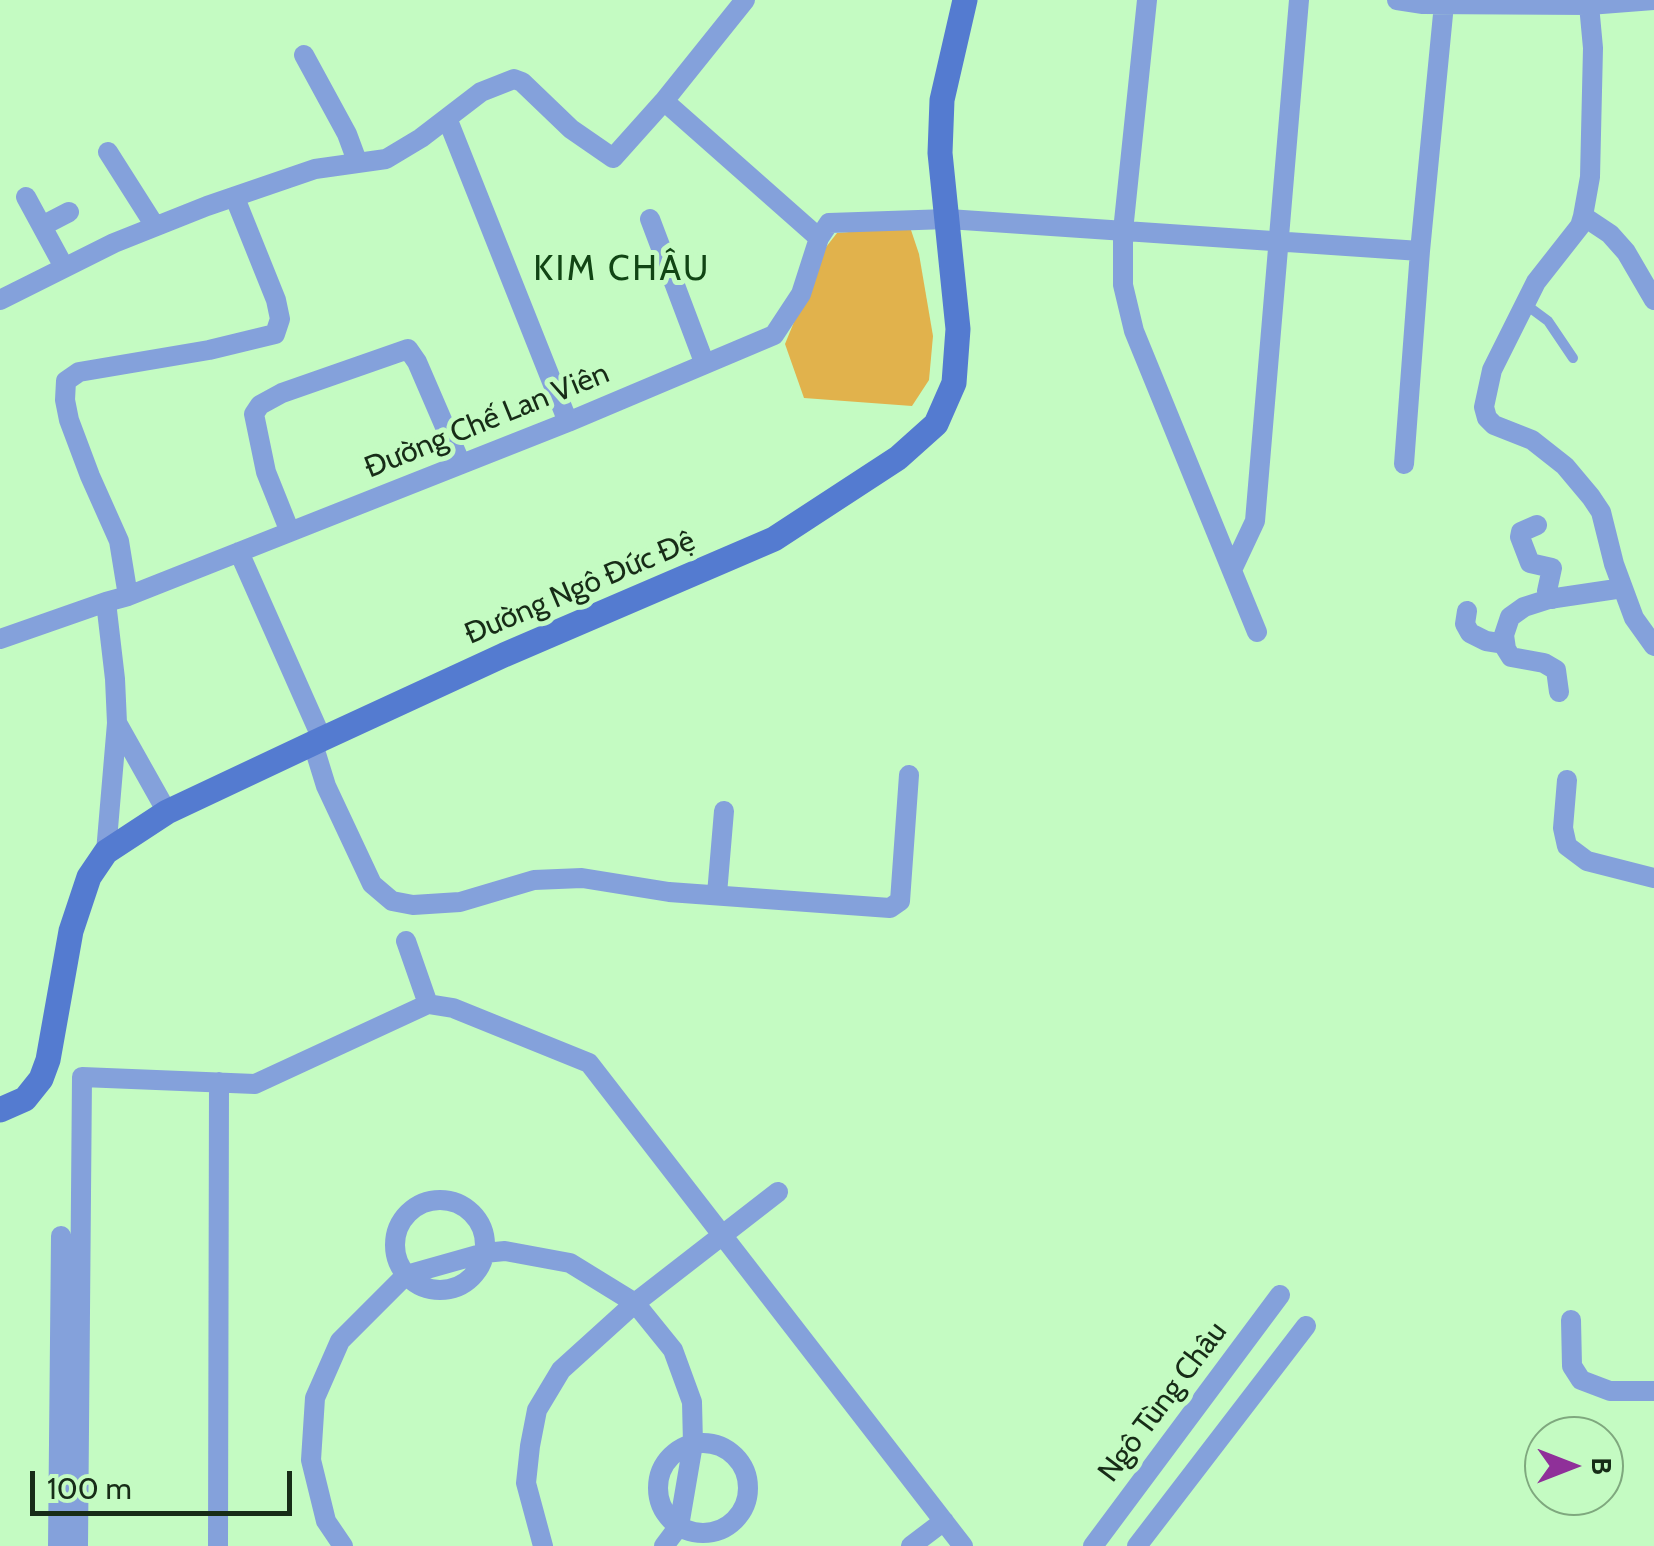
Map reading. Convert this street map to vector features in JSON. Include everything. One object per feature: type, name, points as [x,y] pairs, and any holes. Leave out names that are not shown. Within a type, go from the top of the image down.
[{"type":"main road","name":"Đường Ngô Đức Đệ","points":[[2,1109],[25,1099],[44,1070],[71,932],[89,877],[106,852],[167,812],[504,655],[774,539],[898,458],[936,424],[954,383],[958,329],[940,153],[942,100],[965,0]]},
{"type":"street","points":[[0,300],[156,226],[315,169],[386,158],[481,92],[514,79],[522,82],[571,130],[614,158],[745,0]]},
{"type":"street","points":[[1147,0],[1123,231],[1123,286],[1134,331],[1257,632]]},
{"type":"street","points":[[1232,570],[1255,520],[1299,0]]},
{"type":"street","points":[[1397,0],[1589,5],[1654,0]]},
{"type":"street","points":[[1404,464],[1420,250],[1430,3]]},
{"type":"street","points":[[1589,5],[1593,48],[1590,177],[1584,216],[1536,282],[1488,384],[1484,407],[1494,424],[1532,440],[1578,480],[1601,512],[1622,588],[1650,636]]},
{"type":"street","points":[[304,55],[358,161]]},
{"type":"street","points":[[664,102],[819,238],[830,224],[948,219],[1420,250]]},
{"type":"street","points":[[447,118],[568,422]]},
{"type":"street","points":[[108,152],[156,226]]},
{"type":"street","points":[[26,197],[64,267]]},
{"type":"street","points":[[128,596],[120,542],[69,420],[66,380],[79,372],[209,350],[275,334],[280,318],[276,300],[234,198]]},
{"type":"street","points":[[42,226],[69,212]]},
{"type":"street","points":[[1584,216],[1610,234],[1626,252],[1654,300]]},
{"type":"street","points":[[650,220],[704,362]]},
{"type":"street","name":"Đường Chế Lan Viên","points":[[0,639],[128,596],[568,422],[774,335],[801,294],[819,238]]},
{"type":"street","points":[[290,532],[266,472],[254,414],[260,405],[282,393],[408,350],[417,362],[461,464]]},
{"type":"street","points":[[1537,525],[1521,532],[1520,537],[1530,563],[1552,568],[1548,591],[1552,599]]},
{"type":"street","points":[[239,552],[317,742],[326,786],[372,884],[392,901],[460,902],[548,878],[582,878],[670,892],[846,907],[897,906],[909,774]]},
{"type":"street","points":[[1559,692],[1556,670],[1544,663],[1511,657],[1504,636],[1510,617],[1524,607],[1552,599],[1622,588]]},
{"type":"street","points":[[106,602],[116,678],[117,723],[106,852]]},
{"type":"street","points":[[1468,611],[1464,624],[1470,633],[1505,644]]},
{"type":"street","points":[[117,723],[167,812]]},
{"type":"street","points":[[1567,780],[1563,828],[1568,846],[1587,861],[1654,878]]},
{"type":"street","points":[[717,894],[724,811]]},
{"type":"street","points":[[406,940],[428,1004]]},
{"type":"street","points":[[78,1546],[82,1077],[255,1084],[428,1004],[453,1008],[590,1062],[963,1546]]},
{"type":"street","points":[[218,1546],[219,1082]]},
{"type":"street","points":[[543,1546],[526,1484],[537,1410],[561,1370],[634,1303],[778,1192]]},
{"type":"street","points":[[406,1275],[396,1257],[399,1227],[418,1205],[432,1200],[448,1200],[474,1214],[482,1227],[484,1252]]},
{"type":"street","points":[[58,1546],[60,1236]]},
{"type":"street","points":[[343,1546],[326,1521],[310,1460],[316,1398],[340,1341],[406,1275],[484,1252],[505,1251],[570,1263],[634,1303],[673,1350],[692,1402],[693,1444]]},
{"type":"street","name":"Ngô Tùng Châu","points":[[1093,1546],[1280,1294]]},
{"type":"street","points":[[1571,1320],[1572,1366],[1581,1380],[1610,1390],[1654,1392]]},
{"type":"street","points":[[1136,1546],[1306,1326]]},
{"type":"street","points":[[693,1444],[723,1448],[744,1469],[748,1484],[740,1514],[716,1532],[701,1534],[679,1526],[665,1512],[658,1484],[669,1459],[693,1444]]},
{"type":"street","points":[[911,1546],[944,1521]]},
{"type":"street","points":[[664,1546],[679,1526]]},
{"type":"lane","points":[[1526,304],[1548,321],[1573,358]]},
{"type":"shaded area","points":[[910,227],[919,254],[933,336],[929,380],[912,406],[804,398],[785,344],[823,251],[837,233]]},
{"type":"district","name":"KIM CHÂU","points":[[622,270]]}]
